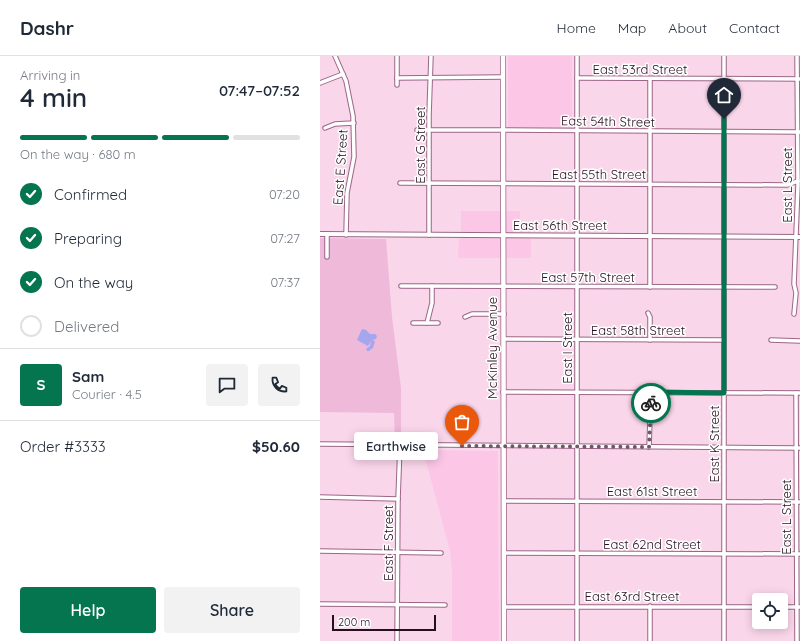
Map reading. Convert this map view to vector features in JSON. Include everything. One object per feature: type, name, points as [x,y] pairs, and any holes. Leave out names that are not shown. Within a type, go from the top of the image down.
[{"type":"main road","name":"McKinley Avenue","points":[[503,56],[504,641]]},
{"type":"street","name":"East E Street","points":[[335,56],[343,74],[350,98],[354,123],[354,157],[347,193],[346,235]]},
{"type":"street","points":[[397,56],[397,85]]},
{"type":"street","name":"East G Street","points":[[429,235],[430,78],[432,56]]},
{"type":"street","name":"East I Street","points":[[577,56],[577,641]]},
{"type":"street","name":"East K Street","points":[[724,56],[724,641]]},
{"type":"street","name":"East L Street","points":[[794,314],[796,293],[794,284],[798,237],[797,56]]},
{"type":"street","points":[[320,83],[343,74]]},
{"type":"street","points":[[397,78],[503,77]]},
{"type":"street","name":"East 53rd Street","points":[[577,78],[798,79]]},
{"type":"street","points":[[650,79],[650,287]]},
{"type":"street","points":[[325,128],[335,124],[354,123]]},
{"type":"street","name":"East 54th Street","points":[[417,130],[798,132]]},
{"type":"street","name":"East 55th Street","points":[[400,183],[787,185],[798,181]]},
{"type":"street","name":"East 56th Street","points":[[320,234],[798,237]]},
{"type":"street","points":[[327,234],[327,257]]},
{"type":"street","name":"East 57th Street","points":[[401,286],[775,287]]},
{"type":"street","points":[[427,323],[432,303],[432,286]]},
{"type":"street","points":[[648,313],[650,317],[650,340]]},
{"type":"street","points":[[465,317],[472,314],[504,314]]},
{"type":"street","points":[[413,323],[438,323]]},
{"type":"street","name":"East 58th Street","points":[[504,339],[723,340]]},
{"type":"street","points":[[771,340],[800,341]]},
{"type":"street","points":[[503,392],[798,393]]},
{"type":"street","points":[[649,447],[651,392]]},
{"type":"street","name":"East L Street","points":[[796,641],[798,607],[798,393]]},
{"type":"street","points":[[320,444],[798,448]]},
{"type":"street","name":"East F Street","points":[[397,641],[400,445]]},
{"type":"street","points":[[320,498],[398,499]]},
{"type":"street","name":"East 61st Street","points":[[504,501],[798,502]]},
{"type":"street","points":[[320,551],[441,553]]},
{"type":"street","name":"East 62nd Street","points":[[504,553],[798,554]]},
{"type":"street","points":[[320,604],[445,605]]},
{"type":"street","points":[[650,606],[650,641]]},
{"type":"street","name":"East 63rd Street","points":[[504,607],[752,607]]},
{"type":"shaded area","points":[[508,56],[572,56],[572,128],[508,128]]},
{"type":"shaded area","points":[[461,211],[520,211],[520,229],[531,229],[531,258],[458,258],[459,239],[461,238]]},
{"type":"shaded area","points":[[320,238],[386,239],[392,317],[401,388],[401,440],[395,440],[394,413],[320,412]]},
{"type":"shaded area","points":[[423,450],[498,451],[499,641],[452,641],[452,572],[450,551]]},
{"type":"water","points":[[362,329],[377,336],[376,339],[372,340],[375,341],[373,348],[369,351],[366,349],[370,346],[371,341],[368,346],[357,340]]},
{"type":"way so far","points":[[462,446],[649,447],[651,403]]},
{"type":"place","name":"Earthwise","points":[[462,446]]},
{"type":"route","points":[[651,403],[651,392],[724,393],[724,119]]}]
